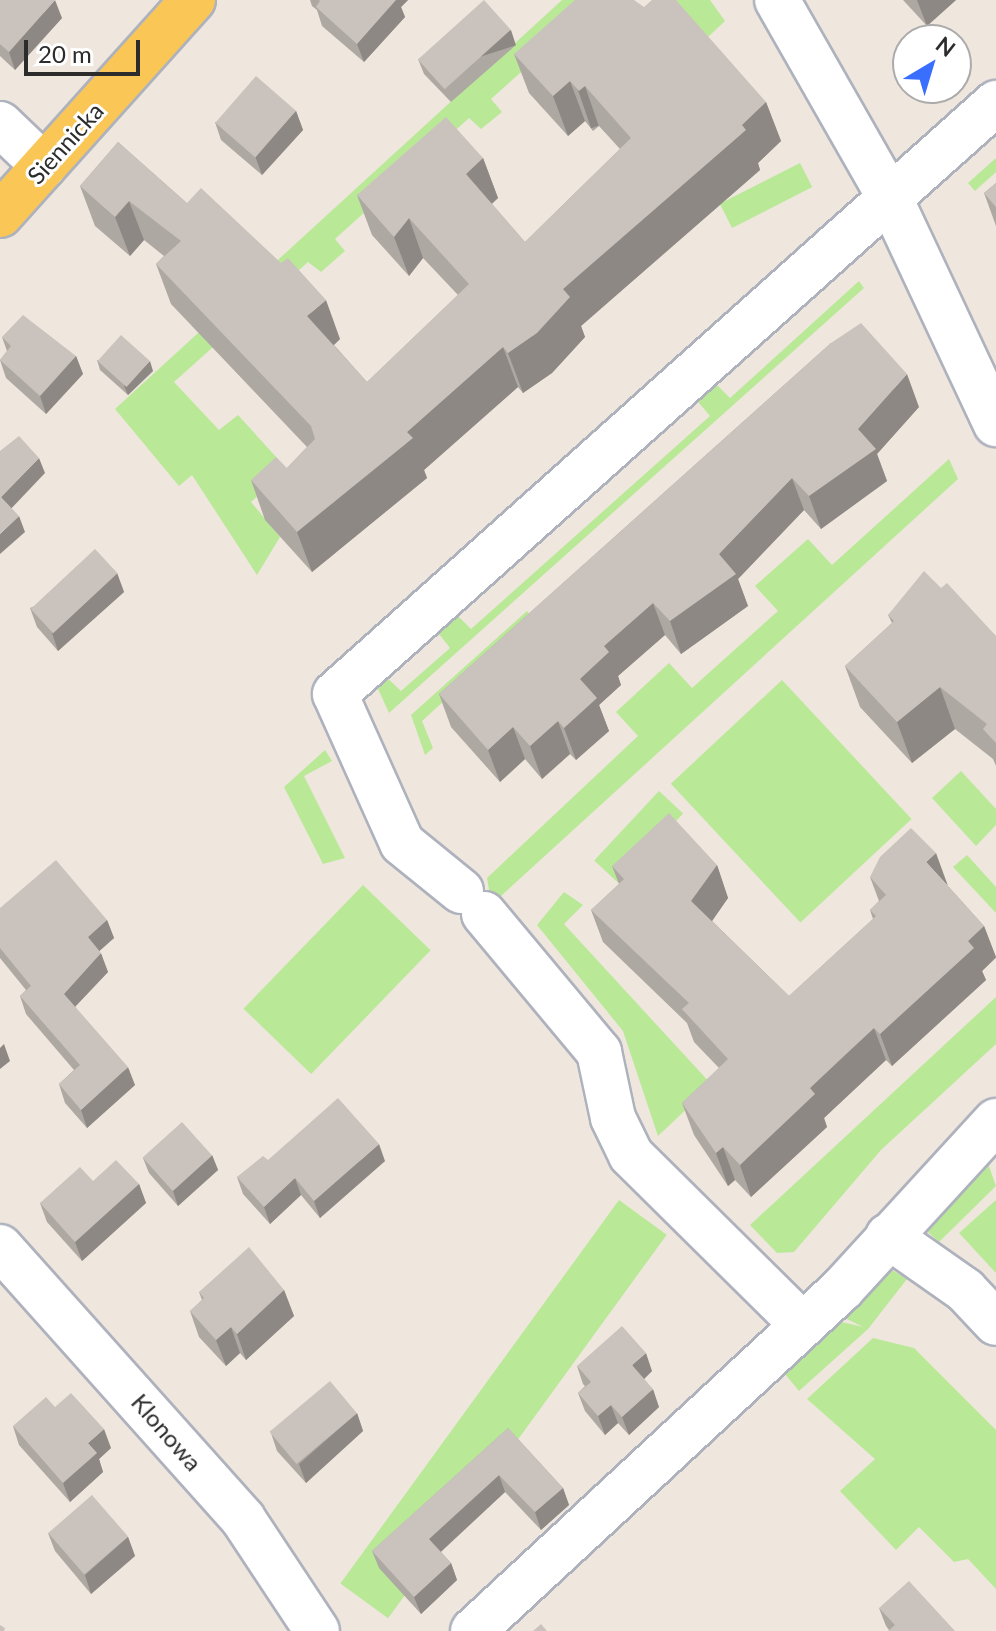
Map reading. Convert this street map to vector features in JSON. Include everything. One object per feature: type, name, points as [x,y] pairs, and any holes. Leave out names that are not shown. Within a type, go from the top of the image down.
[{"type":"main road","name":"Siennicka","points":[[0,215],[193,0]]},
{"type":"street","points":[[777,0],[889,196],[996,424]]},
{"type":"street","points":[[802,1324],[631,1155],[613,1118],[599,1052],[472,902],[402,843],[335,694],[996,103]]},
{"type":"street","points":[[0,124],[44,166]]},
{"type":"street","points":[[473,1631],[802,1324],[996,1121]]},
{"type":"street","points":[[888,1236],[965,1290],[996,1323]]},
{"type":"street","name":"Klonowa","points":[[0,1247],[243,1519],[317,1631]]},
{"type":"green space","points":[[562,0],[602,0],[491,99],[502,112],[481,129],[469,118],[335,239],[345,251],[321,272],[308,262],[174,382],[219,430],[238,415],[287,469],[251,502],[280,537],[257,575],[192,475],[179,486],[115,409]]},
{"type":"green space","points":[[674,0],[710,0],[725,21],[708,37]]},
{"type":"green space","points":[[996,158],[996,172],[975,191],[968,183]]},
{"type":"green space","points":[[800,163],[812,187],[732,228],[720,204]]},
{"type":"green space","points":[[859,281],[864,288],[389,713],[374,680],[384,675],[401,691],[450,648],[435,629],[454,612],[471,629],[710,416],[694,397],[713,381],[730,398]]},
{"type":"green space","points":[[949,459],[958,479],[501,896],[490,896],[487,878],[638,736],[616,712],[669,663],[692,688],[778,611],[755,586],[808,539],[832,565]]},
{"type":"green space","points":[[527,611],[534,619],[422,721],[433,748],[425,755],[411,715]]},
{"type":"green space","points":[[782,680],[912,819],[800,923],[671,784]]},
{"type":"green space","points":[[325,750],[332,761],[304,776],[345,858],[323,864],[284,787]]},
{"type":"green space","points":[[961,771],[996,809],[996,825],[976,846],[932,798]]},
{"type":"green space","points":[[659,791],[683,814],[618,883],[594,860]]},
{"type":"green space","points":[[967,855],[996,887],[996,913],[953,867]]},
{"type":"green space","points":[[363,885],[431,950],[311,1074],[244,1009]]},
{"type":"green space","points":[[564,892],[583,905],[564,924],[712,1085],[658,1136],[623,1031],[537,925]]},
{"type":"green space","points":[[996,997],[996,1044],[881,1150],[794,1252],[777,1253],[750,1225]]},
{"type":"green space","points":[[986,1158],[996,1186],[939,1242],[919,1224]]},
{"type":"green space","points":[[619,1200],[667,1235],[388,1618],[340,1583]]},
{"type":"green space","points":[[996,1200],[996,1273],[959,1233]]},
{"type":"green space","points":[[885,1266],[907,1279],[868,1329],[799,1391],[780,1368],[833,1320],[863,1327],[841,1316]]},
{"type":"green space","points":[[873,1338],[914,1348],[996,1430],[996,1589],[968,1559],[954,1562],[919,1527],[896,1550],[840,1491],[875,1459],[807,1399]]},
{"type":"building","points":[[0,0],[55,0],[9,52],[0,44]]},
{"type":"building","points":[[319,0],[396,0],[357,44],[316,7]]},
{"type":"building","points":[[484,0],[511,30],[445,89],[418,60]]},
{"type":"building","points":[[575,0],[634,0],[644,7],[652,0],[676,0],[766,102],[742,125],[746,130],[563,289],[570,297],[537,333],[508,353],[503,347],[407,432],[413,438],[297,532],[251,480],[276,457],[287,468],[315,439],[311,426],[156,264],[181,241],[129,201],[115,217],[80,186],[118,142],[187,203],[201,188],[281,263],[288,258],[326,300],[307,316],[367,382],[469,284],[409,218],[394,237],[357,195],[446,117],[483,158],[466,174],[525,242],[631,138],[585,86],[579,91],[570,81],[553,96],[514,54]]},
{"type":"building","points":[[256,76],[296,111],[255,158],[215,123]]},
{"type":"building","points":[[996,183],[996,207],[984,193]]},
{"type":"building","points":[[23,315],[76,356],[40,396],[0,360],[11,346],[2,337]]},
{"type":"building","points":[[861,323],[907,374],[858,429],[876,449],[809,496],[792,478],[719,554],[736,574],[670,621],[653,603],[604,646],[609,652],[580,679],[597,698],[564,728],[558,721],[530,746],[513,727],[488,750],[439,694],[831,343]]},
{"type":"building","points":[[121,335],[150,361],[127,387],[98,361]]},
{"type":"building","points":[[19,436],[39,458],[1,497],[19,516],[0,534],[0,451]]},
{"type":"building","points":[[95,549],[118,573],[53,633],[31,609]]},
{"type":"building","points":[[924,571],[941,588],[947,583],[996,636],[996,743],[983,729],[987,724],[940,687],[897,722],[845,666],[894,621],[888,615]]},
{"type":"building","points":[[669,813],[717,865],[691,901],[789,996],[876,916],[870,910],[886,895],[870,877],[880,857],[911,828],[936,853],[926,862],[984,926],[968,941],[974,948],[880,1034],[874,1028],[810,1088],[815,1094],[740,1165],[723,1147],[716,1153],[682,1103],[728,1059],[682,1009],[689,1003],[591,910],[624,879],[612,866]]},
{"type":"building","points":[[56,860],[107,920],[88,937],[101,953],[64,994],[128,1067],[81,1110],[59,1084],[80,1065],[20,996],[31,986],[0,948],[0,908]]},
{"type":"building","points":[[338,1098],[379,1144],[314,1201],[295,1178],[264,1207],[237,1177],[263,1156],[268,1160]]},
{"type":"building","points":[[182,1122],[212,1155],[173,1191],[143,1157]]},
{"type":"building","points":[[116,1160],[139,1184],[75,1242],[40,1203],[80,1167],[93,1181]]},
{"type":"building","points":[[249,1247],[284,1290],[237,1334],[231,1327],[216,1340],[190,1311],[204,1298],[199,1292]]},
{"type":"building","points":[[622,1326],[646,1353],[632,1365],[653,1389],[622,1417],[611,1405],[598,1416],[578,1393],[591,1382],[577,1366]]},
{"type":"building","points":[[330,1381],[357,1413],[296,1464],[269,1432]]},
{"type":"building","points":[[71,1393],[104,1429],[88,1443],[97,1453],[63,1483],[13,1426],[46,1397],[55,1407]]},
{"type":"building","points":[[508,1428],[563,1488],[535,1512],[499,1475],[429,1539],[451,1563],[414,1597],[372,1551]]},
{"type":"building","points":[[92,1495],[128,1537],[84,1575],[48,1533]]},
{"type":"building","points":[[909,1581],[955,1631],[888,1631],[895,1625],[879,1608]]},
{"type":"building","points":[[541,1624],[547,1631],[533,1631]]}]
